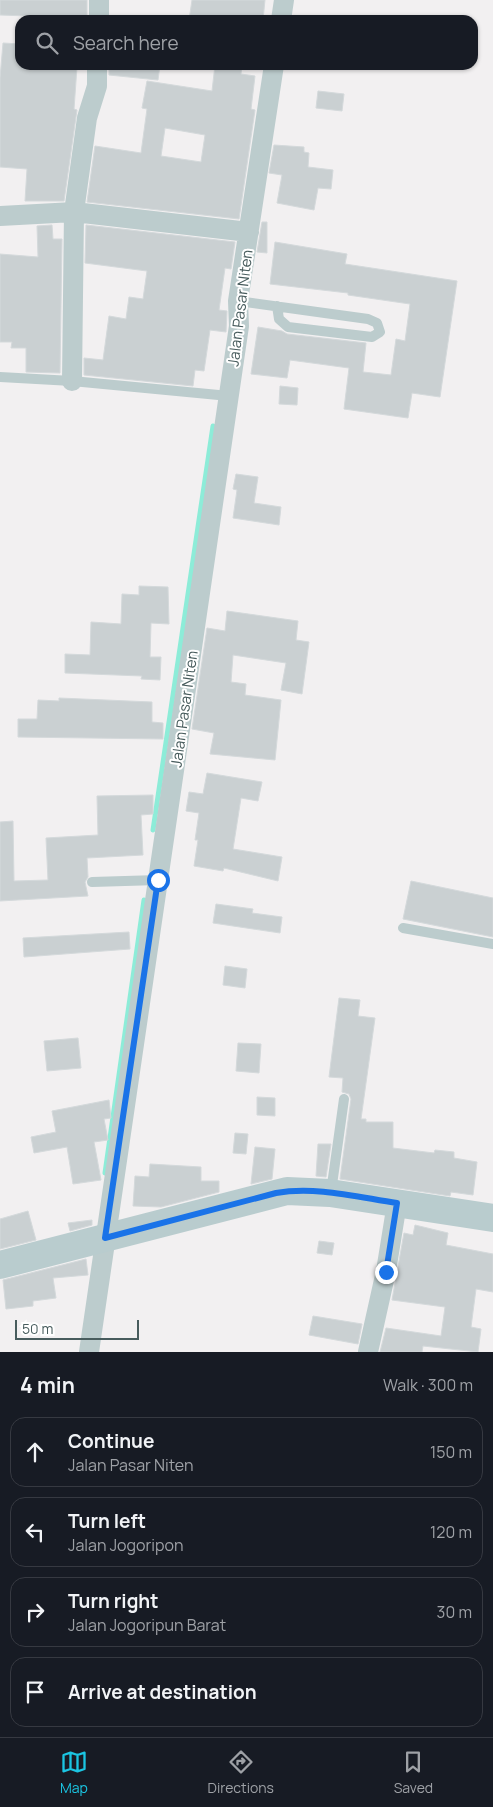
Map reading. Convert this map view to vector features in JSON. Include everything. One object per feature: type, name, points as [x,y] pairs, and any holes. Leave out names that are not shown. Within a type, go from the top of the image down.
[{"type":"street","points":[[99,0],[99,15]]},
{"type":"street","points":[[282,15],[283,0]]},
{"type":"street","points":[[72,381],[74,212],[87,118],[97,86],[97,70]]},
{"type":"street","name":"Jalan Pasar Niten","points":[[89,1352],[98,1240],[158,880],[239,326],[238,301],[273,70]]},
{"type":"street","points":[[0,216],[74,212],[249,232]]},
{"type":"street","points":[[0,1265],[276,1193],[304,1190],[493,1218]]},
{"type":"street","points":[[368,1352],[386,1272],[397,1203]]},
{"type":"lane","points":[[238,301],[277,306],[368,319],[377,323],[380,332],[372,337],[288,327],[279,319],[277,306]]},
{"type":"lane","points":[[0,377],[72,381],[229,396]]},
{"type":"lane","points":[[92,882],[158,880]]},
{"type":"lane","points":[[404,928],[493,944]]},
{"type":"lane","points":[[330,1193],[344,1098]]},
{"type":"building","points":[[0,0],[87,0],[87,15],[0,15]]},
{"type":"building","points":[[192,0],[265,0],[264,15],[190,15]]},
{"type":"building","points":[[3,43],[15,44],[15,70],[77,70],[74,109],[77,110],[64,201],[25,201],[27,169],[0,167],[0,78]]},
{"type":"building","points":[[109,70],[159,70],[158,80],[109,75]]},
{"type":"building","points":[[214,70],[241,70],[241,74],[255,76],[251,109],[255,110],[239,219],[87,202],[95,146],[141,153],[147,109],[142,108],[147,81],[212,91]],"holes":[[[165,128],[205,135],[201,162],[161,156]]]},
{"type":"building","points":[[318,91],[344,94],[342,111],[316,108]]},
{"type":"building","points":[[274,145],[304,147],[304,152],[309,153],[308,167],[333,170],[331,189],[318,188],[314,210],[277,203],[282,175],[269,173]]},
{"type":"building","points":[[262,222],[267,222],[267,253],[257,252]]},
{"type":"building","points":[[52,225],[53,239],[62,239],[60,373],[26,372],[26,348],[11,348],[12,342],[0,342],[0,254],[38,257],[37,226]]},
{"type":"building","points":[[86,225],[235,242],[231,269],[225,268],[219,310],[227,311],[226,332],[210,330],[204,371],[195,370],[193,386],[84,375],[84,358],[103,360],[109,316],[126,319],[129,297],[143,299],[147,271],[85,263]]},
{"type":"building","points":[[275,242],[347,254],[345,264],[457,281],[440,397],[412,393],[408,418],[344,409],[349,368],[290,360],[287,378],[251,374],[258,327],[282,331],[287,334],[366,343],[363,372],[391,375],[396,339],[405,341],[410,304],[348,295],[348,293],[270,284]]},
{"type":"building","points":[[280,386],[298,388],[297,405],[279,404]]},
{"type":"building","points":[[236,474],[258,477],[254,503],[281,507],[279,525],[233,518],[237,490],[233,489]]},
{"type":"building","points":[[139,586],[168,587],[169,624],[151,623],[150,657],[161,657],[160,680],[141,679],[142,676],[65,673],[65,654],[90,655],[91,622],[121,624],[122,594],[139,595]]},
{"type":"building","points":[[227,611],[298,621],[296,640],[309,642],[302,694],[281,690],[286,663],[233,655],[231,682],[246,684],[245,695],[281,700],[275,760],[210,754],[214,733],[192,729],[207,628],[225,631]]},
{"type":"building","points":[[59,698],[152,702],[152,722],[163,723],[163,739],[18,737],[18,719],[37,719],[38,700],[59,701]]},
{"type":"building","points":[[207,773],[262,782],[258,801],[241,798],[233,849],[282,857],[278,881],[224,868],[223,871],[194,866],[198,840],[195,840],[199,813],[186,811],[189,792],[203,794]]},
{"type":"building","points":[[153,795],[153,814],[141,815],[143,855],[87,858],[88,877],[85,882],[88,896],[0,901],[0,822],[13,821],[14,881],[48,880],[46,838],[98,835],[97,796]]},
{"type":"building","points":[[411,881],[493,898],[493,937],[403,919]]},
{"type":"building","points":[[216,904],[253,909],[252,913],[282,917],[280,933],[213,923]]},
{"type":"building","points":[[129,932],[130,949],[24,957],[23,938]]},
{"type":"building","points":[[225,966],[247,969],[245,988],[223,985]]},
{"type":"building","points":[[339,998],[360,1000],[358,1016],[375,1018],[361,1119],[366,1119],[366,1122],[393,1122],[393,1148],[434,1153],[435,1150],[454,1152],[454,1158],[477,1162],[473,1195],[451,1192],[450,1196],[340,1179],[351,1099],[349,1094],[342,1092],[343,1078],[329,1077]]},
{"type":"building","points":[[78,1038],[81,1068],[47,1071],[44,1041]]},
{"type":"building","points":[[238,1043],[261,1044],[259,1073],[236,1071]]},
{"type":"building","points":[[257,1097],[275,1098],[275,1116],[257,1115]]},
{"type":"building","points":[[109,1100],[111,1118],[104,1119],[108,1140],[94,1142],[101,1180],[73,1184],[67,1147],[34,1153],[31,1137],[56,1132],[52,1111]]},
{"type":"building","points":[[235,1133],[248,1134],[246,1154],[233,1153]]},
{"type":"building","points":[[318,1144],[331,1144],[326,1177],[316,1176]]},
{"type":"building","points":[[255,1147],[275,1149],[272,1179],[251,1184]]},
{"type":"building","points":[[150,1164],[201,1167],[201,1181],[219,1181],[219,1192],[161,1207],[133,1206],[135,1176],[149,1177]]},
{"type":"building","points":[[28,1211],[36,1240],[0,1249],[0,1219]]},
{"type":"building","points":[[92,1220],[92,1225],[70,1231],[68,1223]]},
{"type":"building","points":[[415,1225],[448,1233],[446,1245],[493,1254],[493,1292],[476,1289],[471,1327],[481,1329],[478,1352],[423,1346],[422,1352],[380,1352],[386,1328],[441,1336],[445,1307],[392,1300],[404,1233],[413,1235]]},
{"type":"building","points":[[319,1241],[334,1243],[332,1255],[317,1253]]},
{"type":"building","points":[[86,1259],[88,1275],[53,1278],[56,1298],[33,1301],[33,1306],[6,1309],[3,1280]]},
{"type":"building","points":[[313,1316],[362,1324],[358,1344],[309,1335]]},
{"type":"waterway","points":[[153,830],[213,426]]},
{"type":"waterway","points":[[105,1173],[144,900]]},
{"type":"route","points":[[158,880],[105,1238],[276,1193],[304,1190],[330,1193],[397,1203],[386,1272]]}]
